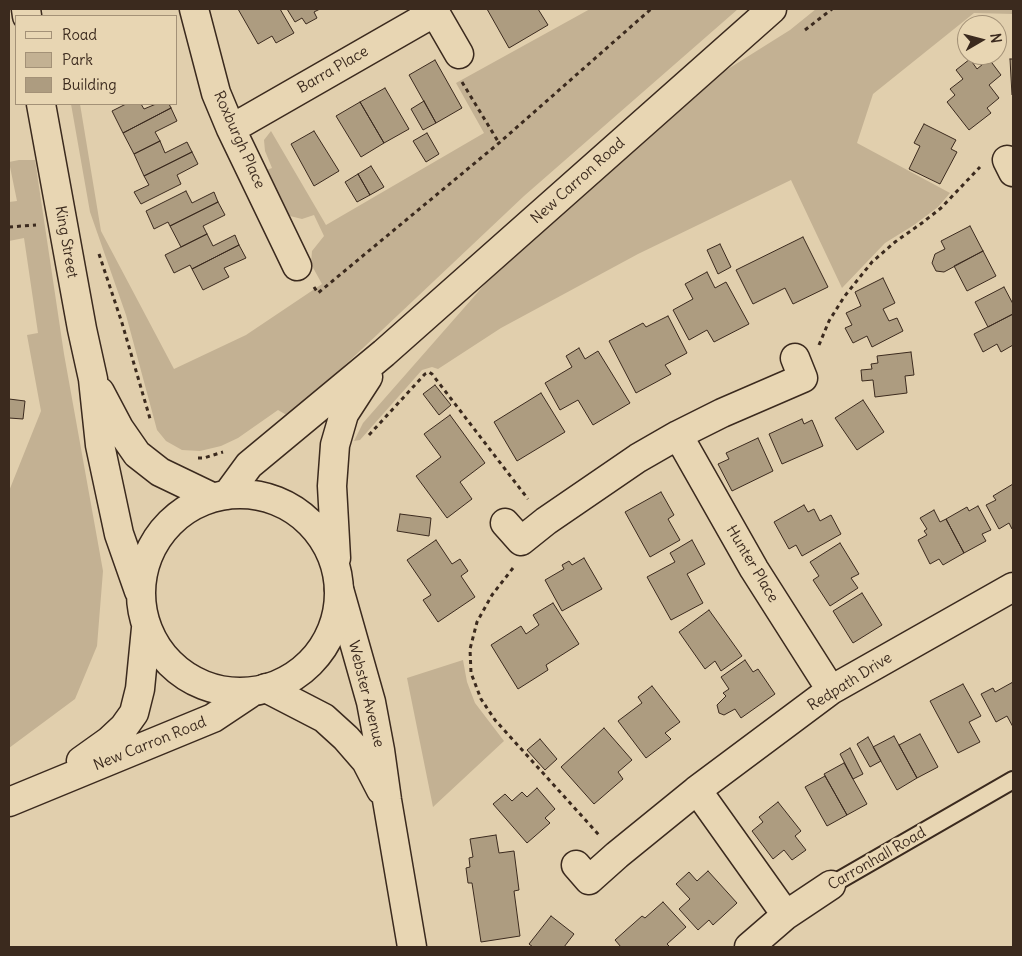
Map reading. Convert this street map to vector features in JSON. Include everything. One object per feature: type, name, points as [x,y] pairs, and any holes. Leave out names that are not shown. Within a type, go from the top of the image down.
[{"type":"main road","name":"Roxburgh Place","points":[[194,9],[216,93],[231,129],[294,236],[297,266]]},
{"type":"main road","name":"New Carron Road","points":[[220,496],[249,465],[384,353],[772,9]]},
{"type":"main road","name":"Barra Place","points":[[231,129],[434,10],[459,54]]},
{"type":"main road","name":"King Street","points":[[41,105],[80,320],[93,379],[100,445],[119,534],[140,594]]},
{"type":"main road","name":"New Carron Road","points":[[338,580],[332,486],[335,445],[344,414],[384,353]]},
{"type":"main road","points":[[513,532],[546,521],[638,458],[722,413],[799,368]]},
{"type":"main road","name":"King Street","points":[[93,379],[118,428],[137,454],[160,472],[220,496]]},
{"type":"main road","name":"Hunter Place","points":[[678,435],[754,569],[831,690]]},
{"type":"main road","points":[[236,493],[260,495],[283,503],[303,516],[319,533],[332,554],[338,580],[336,618],[325,646],[306,668],[281,684],[259,690],[230,693],[209,688],[188,679],[171,665],[156,648],[146,628],[140,594],[144,562],[160,533],[183,511],[220,496],[236,493]]},
{"type":"main road","name":"Webster Avenue","points":[[338,580],[371,702],[412,947]]},
{"type":"main road","name":"Redpath Drive","points":[[576,865],[590,880],[617,855],[697,790],[831,690],[1013,587]]},
{"type":"main road","name":"New Carron Road","points":[[43,788],[109,741],[124,727],[134,713],[140,688],[146,628]]},
{"type":"main road","name":"New Carron Road","points":[[9,802],[213,718],[259,690]]},
{"type":"main road","name":"Webster Avenue","points":[[259,690],[324,718],[346,738],[366,761],[387,800]]},
{"type":"main road","points":[[697,790],[786,915]]},
{"type":"main road","name":"Carronhall Road","points":[[749,947],[786,915],[831,885]]},
{"type":"lane","name":"Carronhall Road","points":[[831,885],[1013,780]]},
{"type":"path","points":[[297,266],[318,292],[499,143],[651,9]]},
{"type":"path","points":[[806,30],[832,9]]},
{"type":"path","points":[[459,54],[453,68],[499,143]]},
{"type":"path","points":[[799,368],[830,322],[844,297],[872,262],[895,242],[922,224],[941,208],[983,164],[1010,166]]},
{"type":"path","points":[[98,250],[122,323],[153,430]]},
{"type":"path","points":[[335,445],[359,446],[425,374],[429,372],[546,521]]},
{"type":"path","points":[[194,458],[204,458],[225,452]]},
{"type":"path","points":[[513,532],[515,566],[492,595],[477,622],[470,648],[471,673],[481,698],[494,720],[617,855]]},
{"type":"green space","points":[[590,9],[738,9],[524,196],[290,417],[278,410],[238,438],[221,446],[200,451],[182,450],[166,441],[157,430],[126,315],[90,212],[71,105],[80,105],[101,231],[174,369],[246,335],[322,284],[311,264],[312,251],[324,236],[314,215],[302,219],[290,216],[279,202],[264,171],[272,168],[265,151],[264,140],[271,131],[326,225],[484,133],[456,83]]},
{"type":"green space","points":[[816,9],[1013,9],[1013,14],[974,13],[972,15],[957,15],[957,27],[873,94],[857,143],[950,193],[938,207],[885,243],[842,288],[791,180],[638,254],[501,328],[438,369],[432,367],[422,370],[360,440],[354,441],[363,423],[485,284],[712,79],[790,30]]},
{"type":"green space","points":[[35,160],[64,354],[103,571],[97,646],[75,699],[9,748],[9,491],[41,411],[27,335],[38,333],[24,238],[9,241],[9,202],[17,201],[9,162]]},
{"type":"green space","points":[[463,660],[467,682],[475,703],[504,741],[433,807],[407,678]]},
{"type":"building","points":[[238,9],[280,9],[294,33],[276,43],[272,36],[258,44]]},
{"type":"building","points":[[287,9],[320,9],[314,12],[317,18],[306,24],[302,18],[295,22]]},
{"type":"building","points":[[487,9],[538,9],[548,25],[509,48]]},
{"type":"building","points":[[1010,59],[1013,59],[1013,95],[1012,95]]},
{"type":"building","points":[[435,60],[462,108],[436,123],[409,75]]},
{"type":"building","points":[[962,65],[974,65],[977,69],[982,65],[994,65],[1001,75],[989,85],[999,98],[987,108],[991,113],[969,130],[947,102],[955,95],[950,89],[963,79],[956,70]]},
{"type":"building","points":[[385,88],[409,129],[384,143],[360,102]]},
{"type":"building","points":[[424,101],[436,123],[423,130],[411,109]]},
{"type":"building","points":[[360,102],[384,143],[361,157],[336,116]]},
{"type":"building","points":[[124,105],[142,105],[144,109],[154,105],[170,105],[171,108],[123,133],[112,111]]},
{"type":"building","points":[[171,108],[177,121],[155,132],[160,141],[134,154],[123,133]]},
{"type":"building","points":[[924,124],[956,140],[951,149],[957,152],[940,184],[909,169],[920,146],[914,143]]},
{"type":"building","points":[[314,131],[339,171],[314,186],[291,144]]},
{"type":"building","points":[[427,133],[439,154],[426,162],[413,141]]},
{"type":"building","points":[[160,141],[165,153],[187,142],[192,152],[144,176],[134,154]]},
{"type":"building","points":[[192,152],[198,164],[177,175],[181,184],[141,204],[134,192],[149,185],[144,176]]},
{"type":"building","points":[[371,166],[384,187],[370,195],[358,174]]},
{"type":"building","points":[[358,174],[370,195],[357,202],[345,182]]},
{"type":"building","points":[[186,191],[192,203],[214,192],[218,202],[170,226],[168,222],[154,229],[146,211]]},
{"type":"building","points":[[218,202],[225,215],[203,226],[207,234],[181,247],[170,226]]},
{"type":"building","points":[[970,226],[983,251],[944,272],[936,271],[932,263],[935,254],[945,249],[941,241]]},
{"type":"building","points":[[207,234],[213,246],[235,235],[239,245],[192,269],[190,265],[174,273],[165,255]]},
{"type":"building","points":[[803,237],[828,287],[793,304],[785,288],[753,304],[736,270]]},
{"type":"building","points":[[720,244],[731,267],[718,274],[707,250]]},
{"type":"building","points":[[239,245],[246,258],[224,268],[229,277],[203,290],[192,269]]},
{"type":"building","points":[[983,251],[996,276],[967,291],[954,266]]},
{"type":"building","points":[[707,272],[715,288],[726,282],[749,324],[714,342],[707,330],[689,340],[673,310],[693,299],[685,284]]},
{"type":"building","points":[[883,278],[895,303],[883,309],[889,321],[897,318],[903,331],[872,347],[867,336],[853,343],[845,328],[852,325],[846,313],[861,306],[855,292]]},
{"type":"building","points":[[1004,287],[1013,304],[1013,314],[988,327],[975,302]]},
{"type":"building","points":[[1013,314],[1013,345],[1001,352],[997,344],[983,352],[974,334]]},
{"type":"building","points":[[668,316],[687,353],[665,365],[671,374],[636,393],[609,341],[643,323],[646,327]]},
{"type":"building","points":[[579,348],[585,359],[598,351],[630,403],[593,425],[578,400],[560,410],[545,383],[572,367],[566,356]]},
{"type":"building","points":[[911,352],[914,375],[905,376],[907,393],[875,397],[873,380],[862,381],[861,370],[872,369],[871,364],[878,363],[877,356]]},
{"type":"building","points":[[435,385],[451,405],[439,415],[423,394]]},
{"type":"building","points":[[541,393],[565,432],[517,461],[494,422]]},
{"type":"building","points":[[9,399],[25,401],[23,419],[9,418]]},
{"type":"building","points":[[863,400],[884,432],[857,450],[835,418]]},
{"type":"building","points":[[450,415],[485,463],[460,482],[472,499],[447,518],[416,476],[441,457],[424,434]]},
{"type":"building","points":[[802,419],[804,424],[812,420],[823,446],[782,464],[769,434]]},
{"type":"building","points":[[758,438],[773,471],[732,491],[718,464],[729,459],[726,453]]},
{"type":"building","points":[[1013,484],[1013,528],[1009,523],[999,529],[986,505],[996,500],[993,496]]},
{"type":"building","points":[[661,492],[674,515],[668,519],[680,540],[650,557],[625,512]]},
{"type":"building","points":[[804,505],[808,512],[814,509],[820,521],[831,515],[841,534],[802,556],[796,545],[789,549],[774,522]]},
{"type":"building","points":[[978,506],[991,530],[982,534],[986,541],[964,553],[946,519],[967,507],[969,511]]},
{"type":"building","points":[[934,510],[940,522],[946,519],[964,553],[943,565],[939,559],[930,564],[918,540],[927,535],[924,531],[927,529],[920,518]]},
{"type":"building","points":[[400,514],[431,518],[429,536],[397,531]]},
{"type":"building","points":[[436,540],[452,564],[460,559],[468,571],[461,576],[475,597],[438,622],[423,600],[431,595],[407,560]]},
{"type":"building","points":[[692,540],[705,564],[687,574],[703,603],[671,620],[647,577],[675,562],[670,553]]},
{"type":"building","points":[[840,543],[859,574],[851,578],[858,588],[830,606],[813,580],[819,576],[810,562]]},
{"type":"building","points":[[584,558],[602,589],[562,611],[545,580],[564,569],[562,565],[569,561],[572,565]]},
{"type":"building","points":[[862,593],[882,625],[853,643],[833,611]]},
{"type":"building","points":[[553,603],[579,644],[546,665],[548,670],[518,689],[491,645],[521,626],[526,634],[539,625],[533,615]]},
{"type":"building","points":[[709,610],[742,656],[721,671],[715,661],[705,669],[679,632]]},
{"type":"building","points":[[745,660],[753,672],[758,669],[775,694],[741,718],[735,709],[724,715],[719,713],[717,705],[726,696],[723,693],[729,689],[721,677]]},
{"type":"building","points":[[1013,682],[1013,727],[1007,716],[996,722],[981,694],[993,688],[995,692]]},
{"type":"building","points":[[963,684],[981,716],[969,722],[980,742],[958,753],[930,701]]},
{"type":"building","points":[[652,686],[680,722],[665,733],[671,739],[646,758],[618,721],[642,703],[638,697]]},
{"type":"building","points":[[604,728],[632,760],[618,772],[623,779],[594,804],[561,767]]},
{"type":"building","points":[[920,734],[938,767],[917,778],[899,745]]},
{"type":"building","points":[[894,736],[917,778],[897,790],[873,747]]},
{"type":"building","points":[[868,737],[881,761],[870,767],[857,744]]},
{"type":"building","points":[[540,739],[557,759],[545,770],[527,750]]},
{"type":"building","points":[[850,748],[863,774],[853,779],[840,754]]},
{"type":"building","points":[[844,763],[867,804],[847,815],[824,774]]},
{"type":"building","points":[[825,776],[847,815],[827,826],[805,787]]},
{"type":"building","points":[[537,788],[555,809],[545,818],[550,823],[527,843],[493,804],[505,794],[512,801],[522,792],[527,797]]},
{"type":"building","points":[[778,802],[801,831],[795,836],[806,850],[792,860],[784,850],[773,859],[752,831],[763,822],[759,817]]},
{"type":"building","points":[[496,835],[499,853],[514,851],[519,890],[514,891],[520,936],[481,942],[472,883],[468,883],[466,868],[470,867],[469,858],[473,857],[470,839]]},
{"type":"building","points":[[708,871],[737,903],[713,925],[709,920],[698,930],[679,909],[690,899],[676,884],[689,872],[697,881]]},
{"type":"building","points":[[663,902],[686,927],[667,944],[670,947],[621,947],[615,940],[642,916],[645,918]]},
{"type":"building","points":[[551,916],[574,934],[564,947],[533,947],[529,944]]}]
